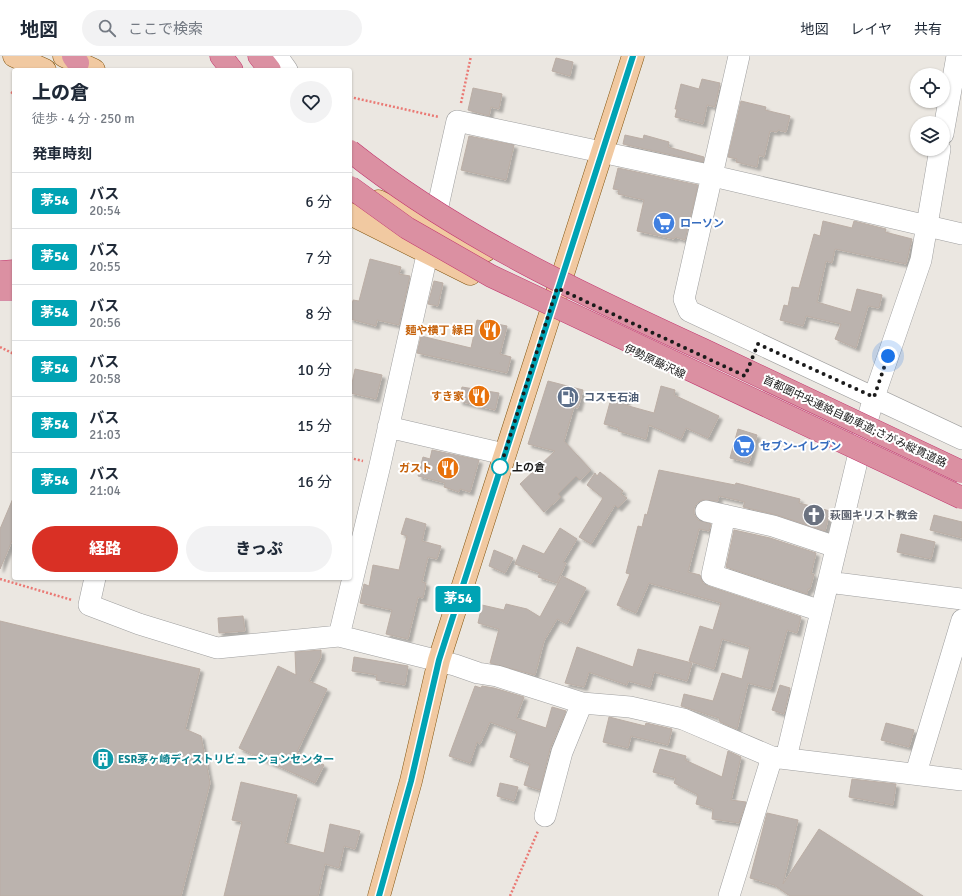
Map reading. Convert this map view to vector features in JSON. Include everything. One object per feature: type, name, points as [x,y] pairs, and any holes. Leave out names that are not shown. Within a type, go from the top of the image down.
[{"type":"highway","points":[[221,56],[230,68]]},
{"type":"highway","points":[[259,56],[268,68]]},
{"type":"highway","name":"首都圏中央連絡自動車道;さがみ縦貫道路","points":[[352,153],[385,179],[426,206],[511,257],[608,305],[962,472]]},
{"type":"highway","points":[[352,189],[407,228],[490,276],[771,410],[962,498]]},
{"type":"highway","points":[[0,272],[12,271]]},
{"type":"highway","points":[[0,290],[12,289]]},
{"type":"main road","points":[[14,56],[41,68]]},
{"type":"main road","points":[[379,896],[409,789],[439,660],[557,288],[633,56]]},
{"type":"main road","points":[[352,189],[434,226],[557,288],[962,478]]},
{"type":"main road","name":"伊勢原藤沢線","points":[[352,215],[428,254],[962,504]]},
{"type":"street","points":[[277,56],[286,68]]},
{"type":"street","points":[[740,56],[684,299],[690,311],[962,439]]},
{"type":"street","points":[[946,116],[957,56]]},
{"type":"street","points":[[352,577],[428,254],[457,121],[713,176],[926,227],[962,234]]},
{"type":"street","points":[[729,896],[779,758],[821,611],[864,432],[874,397],[921,260],[939,156]]},
{"type":"street","points":[[745,376],[758,344]]},
{"type":"street","points":[[388,427],[504,454]]},
{"type":"street","points":[[821,611],[712,576],[715,513],[773,526],[836,548]]},
{"type":"street","points":[[95,580],[89,605],[139,624],[217,648],[338,636],[439,660],[582,703],[630,707],[683,719],[779,758],[962,780]]},
{"type":"street","points":[[338,636],[351,580]]},
{"type":"street","points":[[828,582],[962,599]]},
{"type":"street","points":[[916,774],[962,620]]},
{"type":"street","points":[[545,816],[562,752],[582,703]]},
{"type":"path","points":[[352,97],[457,121],[471,56]]},
{"type":"path","points":[[0,347],[12,353]]},
{"type":"path","points":[[0,579],[89,605]]},
{"type":"path","points":[[510,896],[545,816]]},
{"type":"building","points":[[556,58],[573,62],[570,76],[552,71]]},
{"type":"building","points":[[702,79],[720,83],[715,107],[707,105],[703,124],[675,117],[677,109],[675,109],[681,84],[699,89]]},
{"type":"building","points":[[473,88],[502,94],[499,109],[491,107],[489,116],[468,110]]},
{"type":"building","points":[[741,101],[766,107],[765,110],[790,116],[786,132],[778,130],[777,132],[770,131],[764,157],[759,155],[757,167],[736,162],[737,159],[728,157]]},
{"type":"building","points":[[625,135],[643,139],[644,135],[669,142],[668,147],[704,157],[703,162],[623,144]]},
{"type":"building","points":[[469,136],[514,145],[506,180],[461,170]]},
{"type":"building","points":[[618,168],[698,185],[685,240],[637,231],[644,200],[618,194],[619,190],[613,189]]},
{"type":"building","points":[[823,221],[852,228],[854,221],[886,229],[885,232],[912,239],[906,264],[835,249],[832,263],[826,261],[817,302],[851,312],[857,289],[882,295],[879,308],[868,306],[856,348],[835,339],[841,324],[806,316],[803,326],[780,320],[784,305],[788,306],[792,287],[799,288],[814,234],[820,236]]},
{"type":"building","points":[[370,259],[401,267],[399,274],[410,276],[399,325],[377,320],[376,326],[352,320],[352,302],[353,300],[359,301]]},
{"type":"building","points":[[434,281],[443,283],[438,306],[428,304]]},
{"type":"building","points":[[477,320],[507,326],[500,354],[511,357],[507,373],[417,353],[421,336],[471,348]]},
{"type":"building","points":[[355,369],[382,375],[376,399],[352,393],[352,383]]},
{"type":"building","points":[[548,381],[583,390],[578,408],[574,407],[564,441],[591,470],[580,480],[576,476],[558,494],[561,497],[544,512],[520,484],[555,451],[528,444]]},
{"type":"building","points":[[661,386],[675,390],[674,395],[719,416],[708,438],[686,428],[681,439],[649,425],[646,439],[618,431],[619,428],[604,424],[612,395],[627,399],[625,405],[654,413]]},
{"type":"building","name":"すき家","points":[[462,387],[499,393],[495,410],[459,401]]},
{"type":"building","name":"セブン-イレブン","points":[[738,429],[757,435],[749,463],[730,458]]},
{"type":"building","name":"ガスト","points":[[432,450],[479,460],[470,492],[460,489],[459,492],[444,487],[445,483],[418,476],[423,457],[430,459]]},
{"type":"building","points":[[659,470],[735,485],[736,483],[800,499],[799,503],[830,511],[825,531],[777,515],[743,507],[745,502],[719,496],[718,501],[702,500],[697,503],[694,508],[694,514],[698,520],[711,524],[709,531],[699,529],[688,572],[700,575],[703,583],[708,586],[801,617],[797,633],[787,630],[771,689],[748,683],[737,729],[720,722],[719,718],[681,706],[684,694],[713,701],[722,673],[742,679],[750,647],[722,639],[714,669],[689,661],[700,626],[713,630],[721,603],[649,583],[636,613],[617,605],[630,574],[626,573],[638,526],[642,527],[645,514],[647,515]]},
{"type":"building","points":[[600,472],[623,491],[621,494],[627,498],[618,508],[615,505],[591,544],[579,537],[603,498],[587,485],[595,473],[597,476]]},
{"type":"building","points":[[12,501],[12,541],[0,569],[0,529]]},
{"type":"building","points":[[934,515],[962,522],[962,538],[930,530]]},
{"type":"building","points":[[406,518],[426,524],[422,541],[441,546],[437,559],[428,557],[422,582],[426,583],[423,598],[418,597],[408,639],[386,634],[392,610],[360,603],[364,584],[369,586],[373,565],[399,570],[407,536],[401,534]]},
{"type":"building","points":[[560,528],[577,539],[563,562],[566,563],[557,583],[538,577],[540,573],[515,564],[523,545],[544,554]]},
{"type":"building","points":[[734,530],[770,538],[816,553],[811,574],[814,574],[807,594],[726,567]]},
{"type":"building","points":[[901,534],[935,542],[931,559],[897,552]]},
{"type":"building","points":[[494,550],[513,558],[505,573],[489,566]]},
{"type":"building","points":[[562,576],[586,588],[567,624],[557,619],[544,641],[535,675],[490,663],[499,629],[478,623],[482,605],[504,610],[506,604],[527,609],[540,617]]},
{"type":"building","points":[[243,616],[245,631],[219,633],[218,618]]},
{"type":"building","name":"ESR茅ヶ崎ディストリビューションセンター","points":[[0,621],[200,669],[185,729],[201,736],[210,783],[181,896],[0,896]]},
{"type":"building","points":[[577,647],[633,667],[638,649],[692,663],[687,681],[654,672],[650,687],[628,681],[627,685],[589,672],[584,687],[565,683]]},
{"type":"building","points":[[321,650],[321,657],[309,681],[327,689],[297,752],[324,765],[315,783],[239,748],[278,666],[296,675],[295,652]]},
{"type":"building","points":[[354,657],[408,666],[405,685],[376,680],[377,675],[352,671]]},
{"type":"building","points":[[780,685],[790,688],[784,714],[772,710]]},
{"type":"building","points":[[475,686],[481,688],[482,686],[494,688],[524,697],[516,718],[546,728],[552,707],[566,711],[550,749],[540,790],[524,785],[530,764],[510,757],[517,732],[490,722],[480,744],[477,742],[470,763],[449,756]]},
{"type":"building","points":[[609,717],[645,726],[646,723],[672,729],[668,745],[631,736],[628,748],[603,742]]},
{"type":"building","points":[[886,723],[914,730],[909,747],[881,740]]},
{"type":"building","points":[[660,749],[686,756],[685,760],[722,777],[728,751],[741,757],[731,800],[746,802],[739,823],[712,819],[713,809],[696,804],[698,795],[674,783],[676,778],[653,772]]},
{"type":"building","points":[[852,779],[896,784],[893,805],[849,797]]},
{"type":"building","points":[[241,782],[297,795],[285,843],[324,853],[330,824],[360,831],[355,849],[344,846],[339,868],[325,864],[318,896],[224,896],[242,822],[232,820]]},
{"type":"building","points":[[500,783],[518,787],[514,801],[497,796]]},
{"type":"building","points":[[767,813],[798,820],[783,884],[819,829],[923,896],[790,896],[774,885],[750,878]]},
{"type":"bus line","name":"茅54","points":[[379,896],[411,781],[439,660],[566,260],[633,56]]},
{"type":"place","name":"ローソン","points":[[664,223]]},
{"type":"place","name":"麺や横丁 縁日","points":[[490,330]]},
{"type":"place","name":"すき家","points":[[479,396]]},
{"type":"place","name":"コスモ石油","points":[[568,397]]},
{"type":"place","name":"セブン-イレブン","points":[[744,446]]},
{"type":"place","name":"上の倉","points":[[500,467]]},
{"type":"place","name":"ガスト","points":[[448,468]]},
{"type":"place","name":"萩園キリスト教会","points":[[814,515]]},
{"type":"place","name":"ESR茅ヶ崎ディストリビューションセンター","points":[[103,759]]},
{"type":"route","points":[[500,467],[557,288],[745,376],[758,344],[874,397],[888,356]]}]
